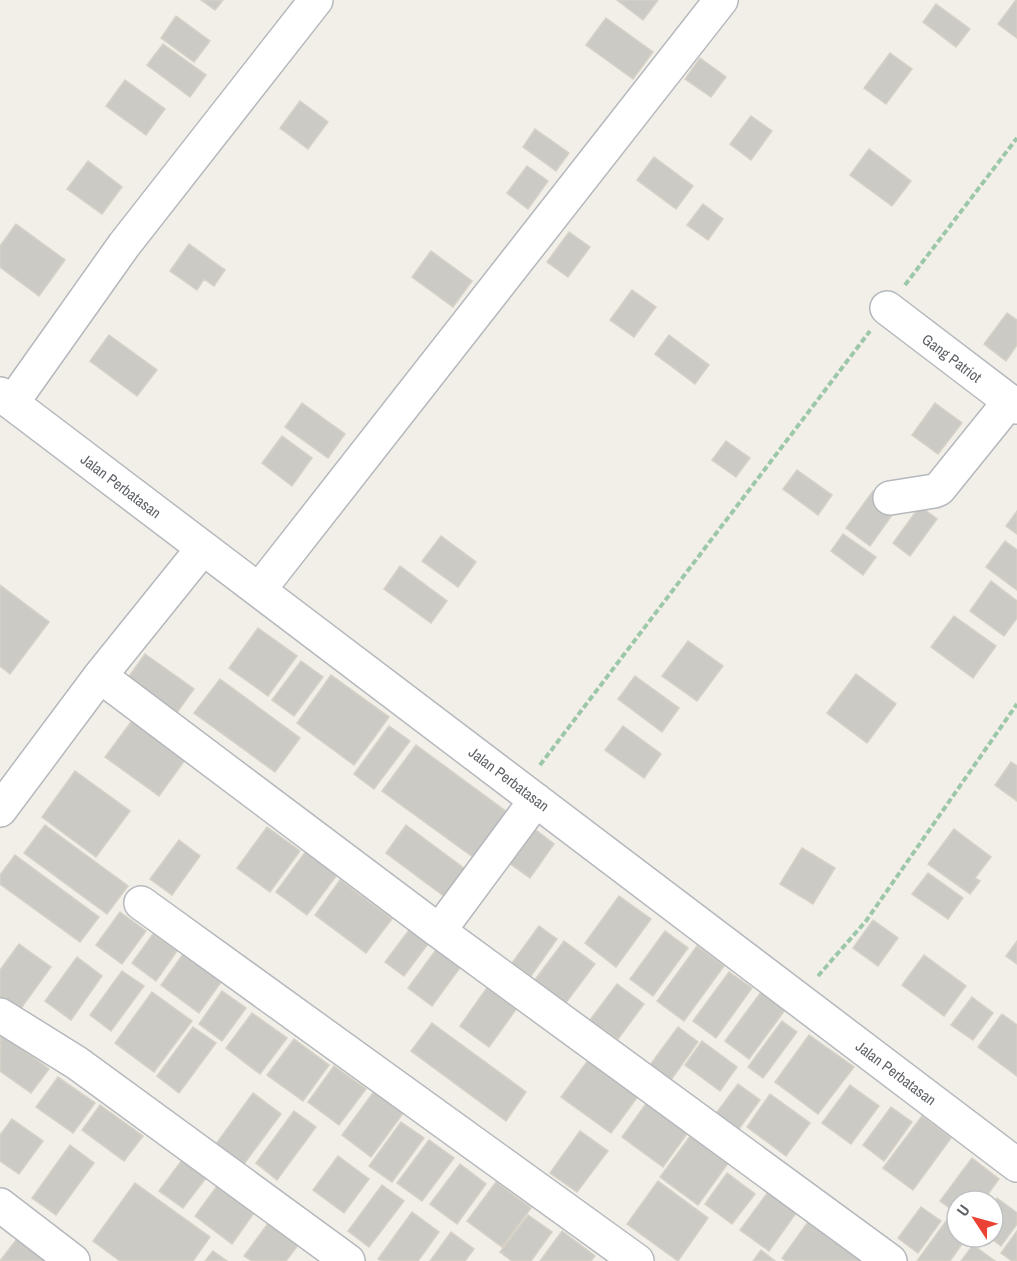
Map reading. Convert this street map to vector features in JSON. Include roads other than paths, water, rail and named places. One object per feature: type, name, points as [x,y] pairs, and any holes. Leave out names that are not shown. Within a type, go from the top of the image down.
[{"type":"street","points":[[6,399],[316,0]]},
{"type":"street","points":[[259,590],[721,0]]},
{"type":"street","name":"Gang Patriot","points":[[887,308],[1013,404]]},
{"type":"street","name":"Jalan Perbatasan","points":[[6,399],[1017,1165]]},
{"type":"street","points":[[890,498],[939,489],[1013,404]]},
{"type":"street","points":[[0,810],[100,676],[203,548]]},
{"type":"street","points":[[100,676],[439,931],[890,1261]]},
{"type":"street","points":[[439,931],[529,795]]},
{"type":"street","points":[[141,903],[637,1261]]},
{"type":"street","points":[[0,1015],[77,1063],[348,1261]]},
{"type":"street","points":[[0,1205],[73,1261]]}]
